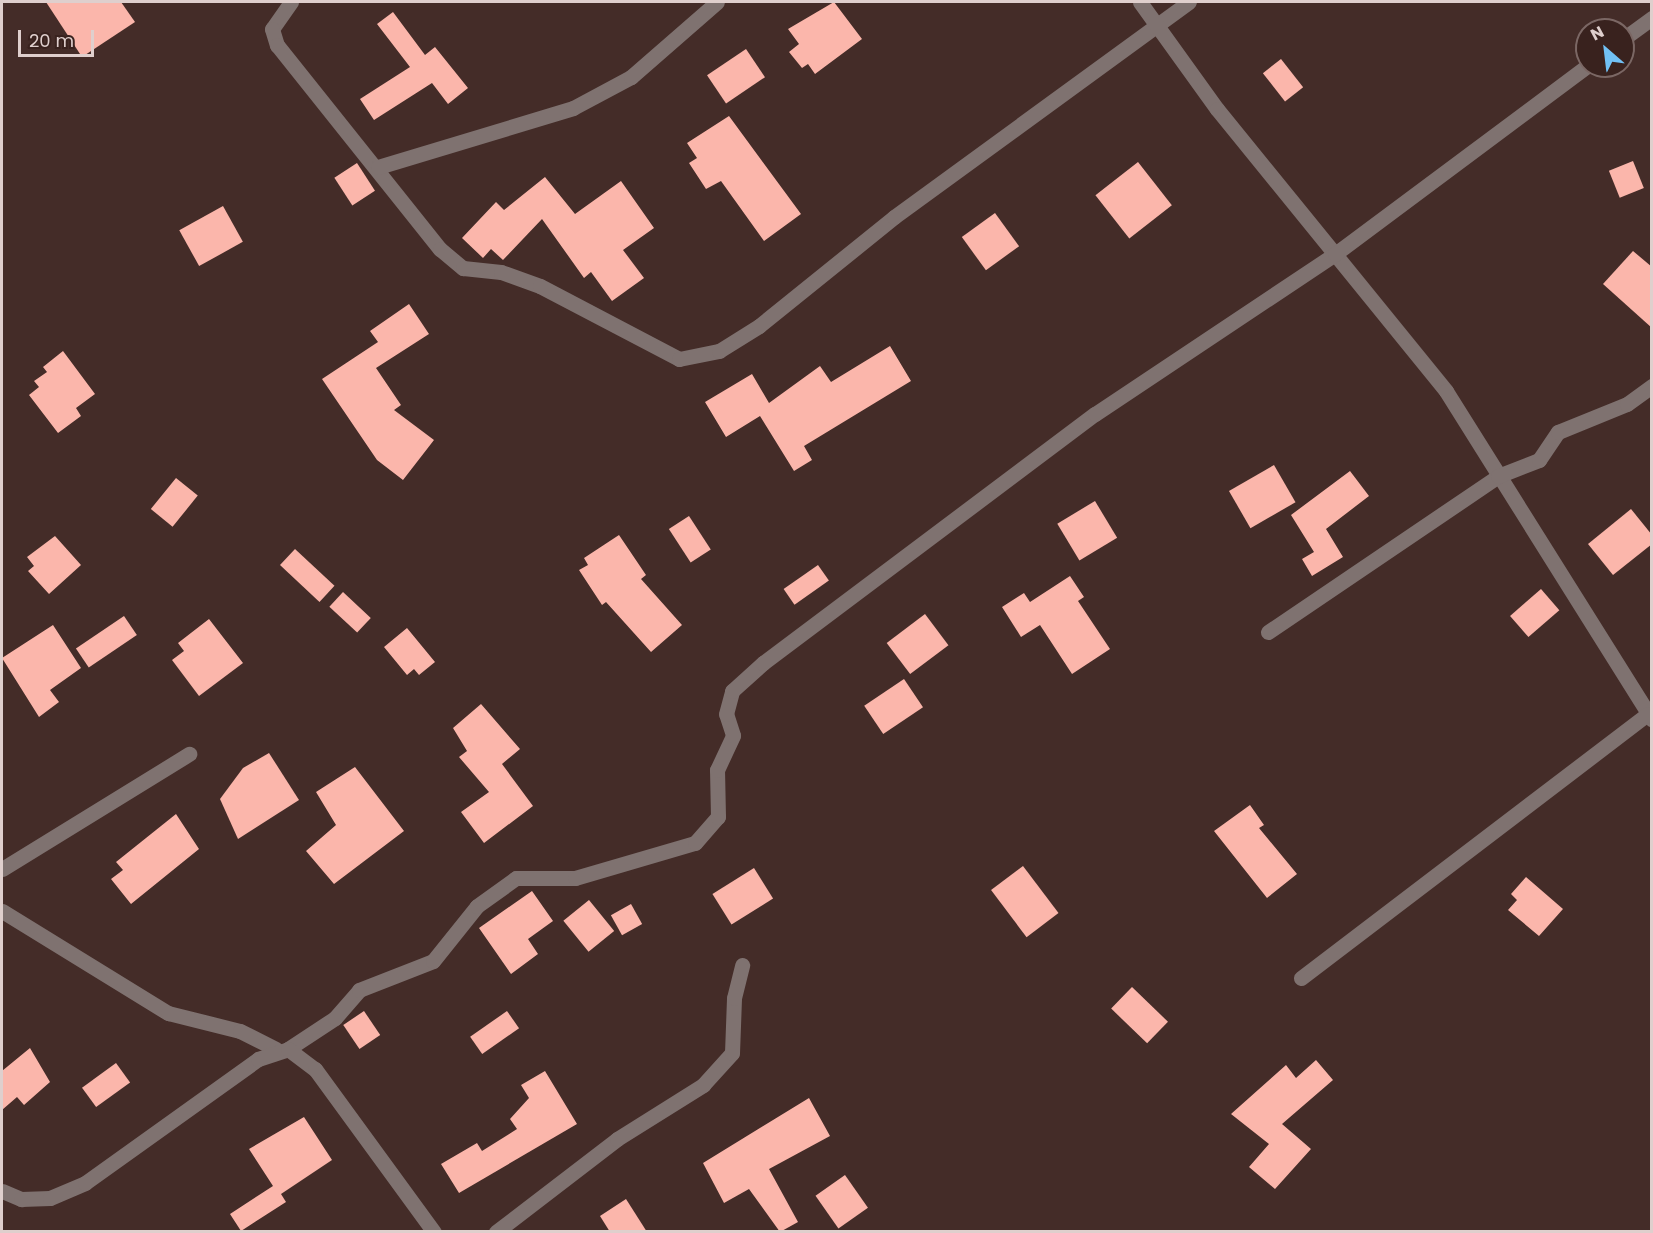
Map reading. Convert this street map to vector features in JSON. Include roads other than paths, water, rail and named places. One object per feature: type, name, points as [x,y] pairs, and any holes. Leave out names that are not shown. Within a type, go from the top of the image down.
[{"type":"street","points":[[291,2],[272,29],[277,45],[378,167],[440,249],[463,268],[501,272],[540,286],[679,359],[719,351],[759,326],[894,217],[1189,2]]},
{"type":"street","points":[[378,167],[573,108],[632,77],[717,2]]},
{"type":"street","points":[[1140,2],[1216,109],[1446,391],[1649,717],[1301,978]]},
{"type":"street","points":[[1635,30],[1652,18]]},
{"type":"street","points":[[2,1191],[21,1199],[50,1198],[85,1184],[282,1049],[335,1018],[360,990],[433,961],[484,898],[516,878],[575,878],[695,843],[718,817],[717,770],[733,735],[726,714],[732,691],[1095,414],[1335,254],[1575,75]]},
{"type":"street","points":[[1268,632],[1498,477],[1539,460],[1558,432],[1628,404],[1652,386]]},
{"type":"street","points":[[2,869],[189,754]]},
{"type":"street","points":[[2,911],[168,1013],[240,1031],[282,1049],[315,1069],[434,1232]]},
{"type":"street","points":[[496,1232],[617,1139],[703,1084],[732,1053],[734,998],[742,964]]}]
